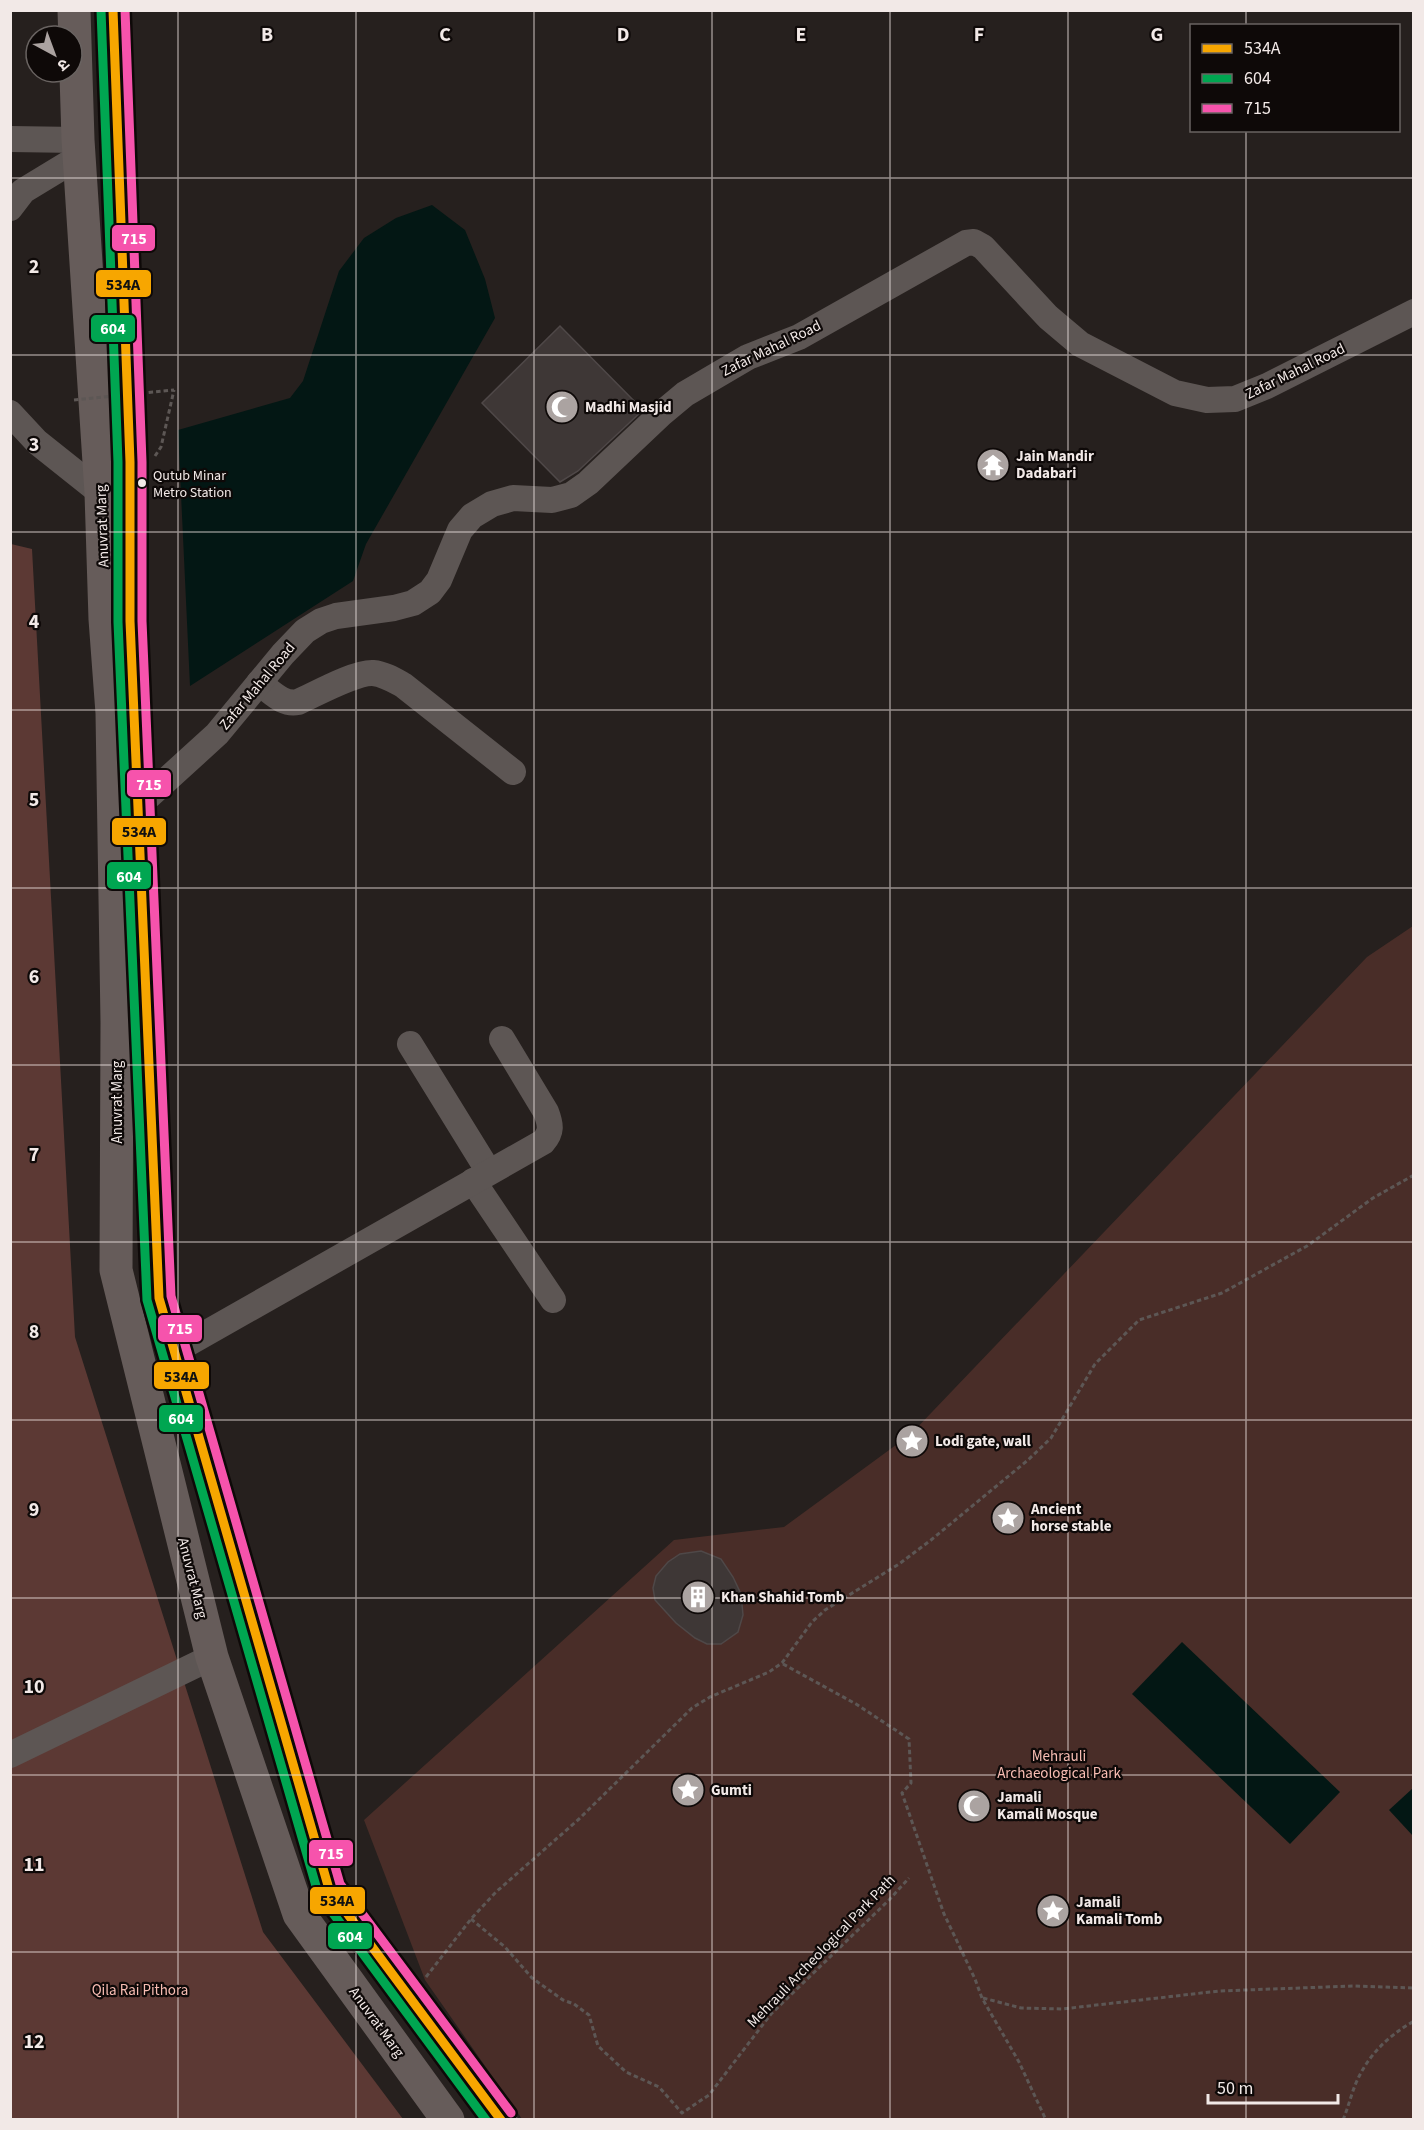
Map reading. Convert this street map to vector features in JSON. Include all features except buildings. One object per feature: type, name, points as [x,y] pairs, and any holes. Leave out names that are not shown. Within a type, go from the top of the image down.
[{"type":"highway","name":"Anuvrat Marg","points":[[74,10],[79,149],[101,493],[105,619],[112,713],[117,1022],[116,1270],[212,1657],[299,1914],[448,2120]]},
{"type":"highway","name":"Anuvrat Marg","points":[[113,10],[130,462],[130,621],[159,1298],[329,1888],[501,2120]]},
{"type":"street","points":[[10,139],[79,149]]},
{"type":"street","points":[[15,194],[79,149]]},
{"type":"street","name":"Zafar Mahal Road","points":[[138,806],[217,734],[305,631],[321,621],[336,616],[413,603],[430,592],[440,580],[460,530],[472,516],[492,504],[513,498],[552,500],[571,495],[588,483],[661,414],[693,389],[748,357],[799,337],[966,243],[974,242],[983,247],[1048,318],[1080,344],[1175,393],[1207,400],[1235,399],[1267,386],[1413,312]]},
{"type":"street","points":[[10,413],[37,442],[101,493]]},
{"type":"street","points":[[260,683],[282,700],[290,703],[298,702],[360,674],[384,675],[403,685],[513,771]]},
{"type":"street","points":[[173,1352],[543,1143],[549,1136],[551,1125],[546,1112],[502,1039]]},
{"type":"street","points":[[410,1044],[481,1176],[554,1300]]},
{"type":"street","points":[[10,1755],[212,1657]]},
{"type":"path","points":[[74,400],[174,390],[161,447]]},
{"type":"path","points":[[411,1998],[432,1967],[496,1892],[579,1819],[692,1708],[710,1697],[769,1672],[782,1663],[812,1622],[825,1610],[899,1564],[1036,1452],[1051,1438],[1095,1365],[1139,1320],[1222,1293],[1307,1246],[1373,1198],[1413,1175]]},
{"type":"path","points":[[782,1663],[856,1704],[909,1739],[911,1783],[902,1793],[944,1914],[982,1998],[1019,2062],[1046,2120]]},
{"type":"path","name":"Mehrauli Archeological Park Path","points":[[471,1919],[505,1947],[532,1978],[589,2015],[598,2046],[626,2072],[659,2087],[681,2113],[708,2095],[771,2014],[909,1878]]},
{"type":"path","points":[[982,1998],[1022,2008],[1062,2009],[1219,1991],[1353,1986],[1413,1988]]},
{"type":"path","points":[[1343,2120],[1357,2082],[1372,2053],[1398,2030],[1413,2021]]},
{"type":"green space","name":"Qila Rai Pithora","points":[[11,544],[32,549],[75,1337],[263,1932],[403,2119],[11,2120]]},
{"type":"green space","name":"Mehrauli Archaeological Park","points":[[1413,926],[1413,2119],[522,2119],[425,1980],[364,1820],[674,1540],[784,1527],[911,1434],[1367,957]]},
{"type":"shaded area","points":[[432,205],[465,230],[485,279],[495,318],[366,544],[353,581],[190,686],[178,430],[290,398],[303,381],[339,271],[364,238],[396,218]]},
{"type":"shaded area","points":[[1182,1642],[1340,1792],[1290,1844],[1132,1694]]},
{"type":"shaded area","points":[[1413,1788],[1413,1836],[1389,1810]]},
{"type":"transit line","name":"604","points":[[101,10],[118,462],[118,622],[147,1300],[318,1893],[486,2120]]},
{"type":"transit line","name":"534A","points":[[113,10],[130,462],[130,621],[159,1298],[329,1889],[501,2120]]},
{"type":"transit line","name":"715","points":[[125,10],[142,462],[142,621],[171,1296],[340,1884],[511,2113]]},
{"type":"place","name":"Madhi Masjid","points":[[562,407]]},
{"type":"place","name":"Jain Mandir Dadabari","points":[[993,465]]},
{"type":"place","name":"Qutub Minar Metro Station","points":[[142,483]]},
{"type":"place","name":"Lodi gate, wall","points":[[912,1441]]},
{"type":"place","name":"Ancient horse stable","points":[[1008,1518]]},
{"type":"place","name":"Khan Shahid Tomb","points":[[698,1597]]},
{"type":"place","name":"Gumti","points":[[688,1790]]},
{"type":"place","name":"Jamali Kamali Mosque","points":[[974,1806]]},
{"type":"place","name":"Jamali Kamali Tomb","points":[[1053,1911]]}]
